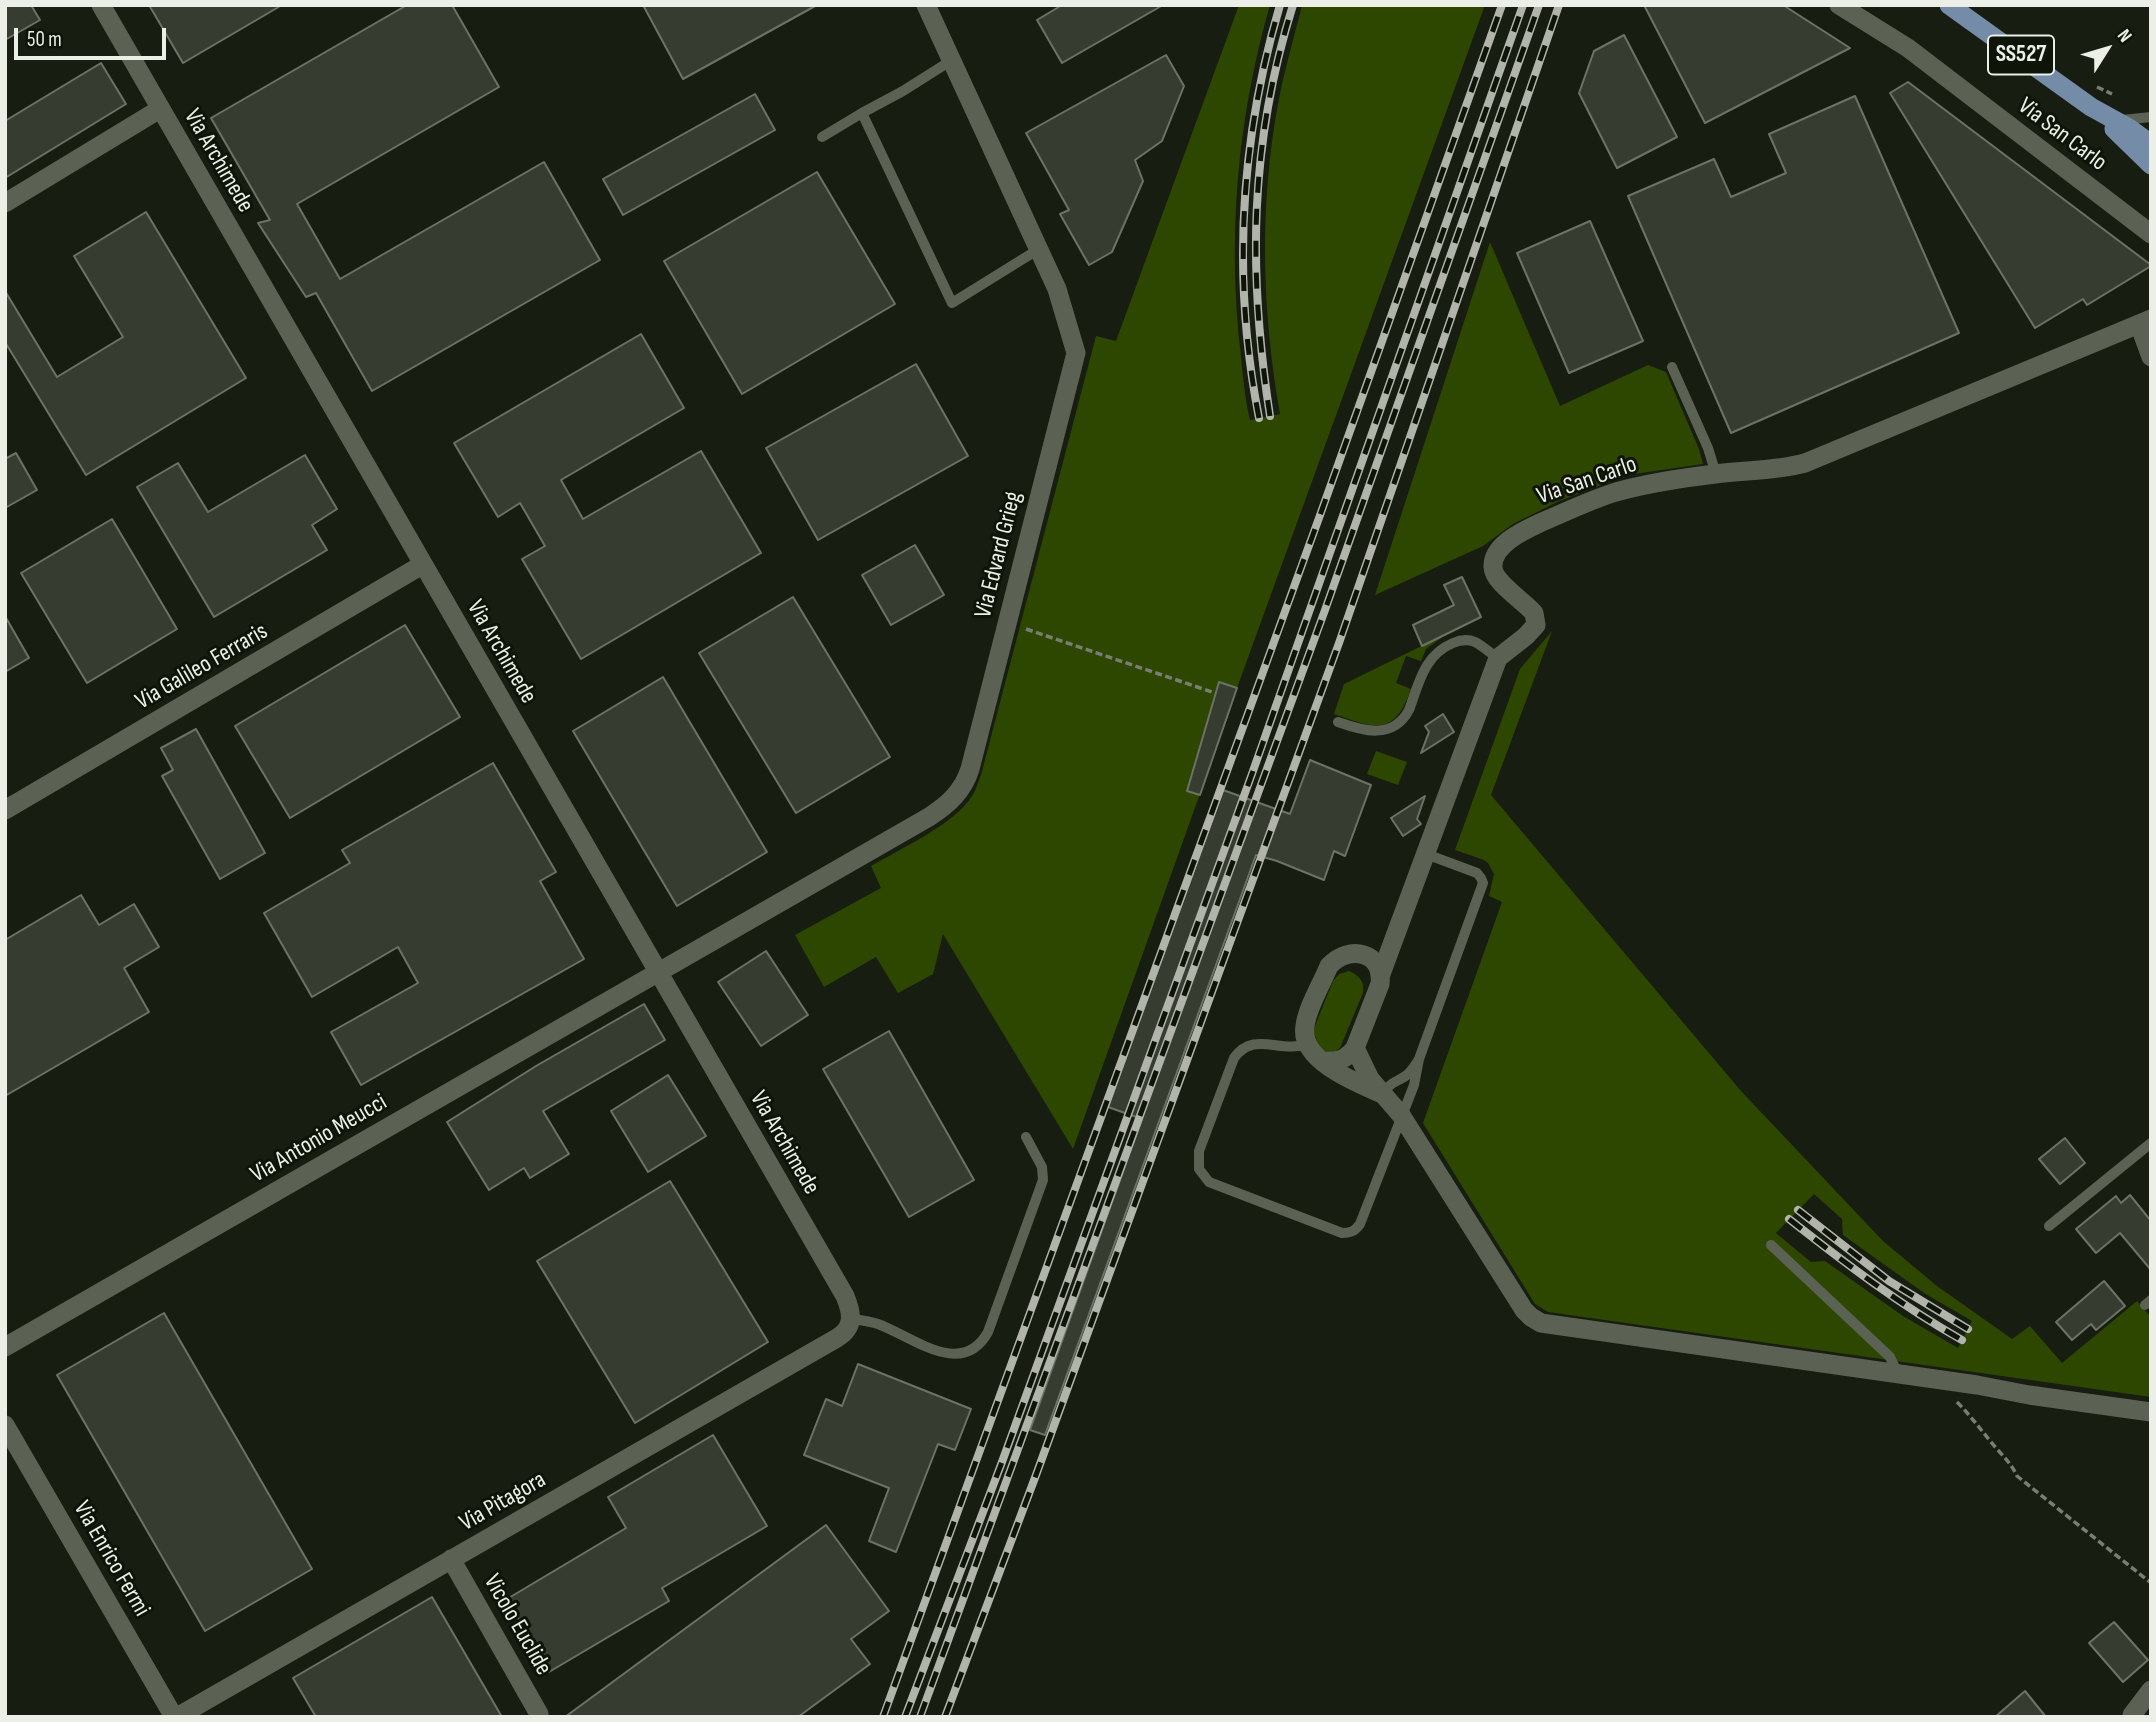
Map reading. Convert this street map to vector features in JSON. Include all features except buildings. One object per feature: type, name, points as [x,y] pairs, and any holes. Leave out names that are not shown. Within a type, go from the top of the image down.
[{"type":"main road","name":"SS527","points":[[1949,5],[2091,107],[2151,144]]},
{"type":"main road","name":"SS527","points":[[2091,107],[2151,165]]},
{"type":"street","name":"Via Archimede","points":[[101,5],[845,1296],[851,1322]]},
{"type":"street","name":"Via Edvard Grieg","points":[[657,973],[929,817],[953,799],[970,769],[1076,353],[1057,289],[926,5]]},
{"type":"street","name":"Via San Carlo","points":[[1839,5],[1908,48],[2151,233]]},
{"type":"street","points":[[5,203],[160,109]]},
{"type":"street","points":[[2145,322],[2151,357]]},
{"type":"street","name":"Via San Carlo","points":[[1498,659],[1532,631],[1536,620],[1530,608],[1494,575],[1493,562],[1509,540],[1534,526],[1614,493],[1664,481],[1779,469],[1805,463],[2145,322]]},
{"type":"street","name":"Via Galileo Ferraris","points":[[5,810],[422,565]]},
{"type":"street","points":[[1323,1061],[1340,1061],[1355,1048],[1498,659]]},
{"type":"street","points":[[1358,953],[1396,936]]},
{"type":"street","points":[[1381,974],[1377,965],[1367,956],[1348,953],[1335,958],[1329,966],[1305,1025],[1307,1044],[1313,1054],[1355,1082],[1383,1090]]},
{"type":"street","name":"Via Antonio Meucci","points":[[5,1347],[657,973]]},
{"type":"street","points":[[1355,1048],[1363,1068],[1401,1115],[1524,1310],[1541,1323],[2151,1412]]},
{"type":"street","name":"Via Pitagora","points":[[175,1717],[837,1338],[848,1330],[851,1322]]},
{"type":"street","name":"Via Enrico Fermi","points":[[5,1425],[175,1717]]},
{"type":"street","name":"Vicolo Euclide","points":[[452,1559],[539,1714]]},
{"type":"street","points":[[2131,1716],[2151,1690]]},
{"type":"street","points":[[2131,1716],[2151,1702]]},
{"type":"lane","points":[[822,137],[952,60]]},
{"type":"lane","points":[[862,113],[952,303],[1039,249]]},
{"type":"lane","points":[[2115,120],[2151,117]]},
{"type":"lane","points":[[1672,367],[1708,448],[1716,474]]},
{"type":"lane","points":[[1338,722],[1373,732],[1384,731],[1395,725],[1409,710],[1431,658],[1442,648],[1455,642],[1474,642],[1498,659]]},
{"type":"lane","points":[[1307,1044],[1289,1048],[1256,1043],[1239,1051],[1199,1151],[1199,1169],[1209,1182],[1342,1233],[1350,1233],[1360,1224],[1416,1079],[1419,1059],[1483,883],[1477,873],[1426,854]]},
{"type":"lane","points":[[1383,1090],[1408,1074],[1419,1059]]},
{"type":"lane","points":[[851,1322],[878,1325],[946,1354],[962,1355],[977,1347],[988,1332],[1043,1180],[1042,1167],[1026,1138]]},
{"type":"lane","points":[[2049,1226],[2151,1143]]},
{"type":"lane","points":[[1771,1245],[1890,1357],[1898,1374]]},
{"type":"path","points":[[1007,623],[1215,693]]},
{"type":"path","points":[[1932,1379],[1971,1415],[1996,1449],[2013,1466],[2017,1476],[2151,1583]]},
{"type":"green space","points":[[1239,5],[1270,5],[1243,135],[1235,223],[1237,312],[1244,388],[1250,420],[1280,414],[1266,298],[1268,181],[1278,104],[1302,5],[1485,5],[1237,688],[1219,682],[1193,769],[1207,774],[1073,1149],[943,934],[933,974],[898,993],[876,957],[824,987],[795,935],[881,888],[871,866],[940,826],[964,806],[975,791],[1096,336],[1116,341]]},
{"type":"green space","points":[[1490,242],[1560,406],[1648,365],[1666,372],[1703,464],[1634,474],[1557,502],[1513,524],[1483,546],[1375,595]]},
{"type":"green space","points":[[1552,631],[1491,795],[1741,1091],[1883,1241],[1937,1286],[2012,1339],[2030,1326],[2062,1363],[2137,1301],[2151,1314],[2151,1397],[1548,1312],[1535,1304],[1423,1123],[1502,902],[1489,896],[1494,874],[1488,863],[1455,850],[1520,669]],"holes":[[[1814,1194],[1842,1219],[1843,1235],[1924,1293],[1972,1321],[1958,1348],[1903,1316],[1825,1261],[1811,1262],[1776,1233]]]},
{"type":"green space","points":[[1448,633],[1426,649],[1421,661],[1406,656],[1396,683],[1411,689],[1397,716],[1390,722],[1371,725],[1334,714],[1344,684]]},
{"type":"green space","points":[[1376,751],[1407,762],[1398,785],[1367,774]]},
{"type":"green space","points":[[1349,971],[1360,979],[1363,993],[1340,1048],[1333,1053],[1321,1051],[1313,1031],[1333,981],[1339,974]]},
{"type":"railway","points":[[1259,418],[1245,314],[1244,210],[1256,107],[1280,5]]},
{"type":"railway","points":[[1270,416],[1258,311],[1257,209],[1268,108],[1278,57],[1293,5]]},
{"type":"railway","points":[[883,1717],[1319,518],[1502,5]]},
{"type":"railway","points":[[905,1717],[1002,1462],[1253,771],[1523,5]]},
{"type":"railway","points":[[920,1717],[1325,610],[1539,5]]},
{"type":"railway","points":[[945,1717],[1339,643],[1559,5]]},
{"type":"railway","points":[[1798,1210],[1889,1281],[1968,1329]]},
{"type":"railway","points":[[1789,1219],[1895,1298],[1962,1340]]}]
